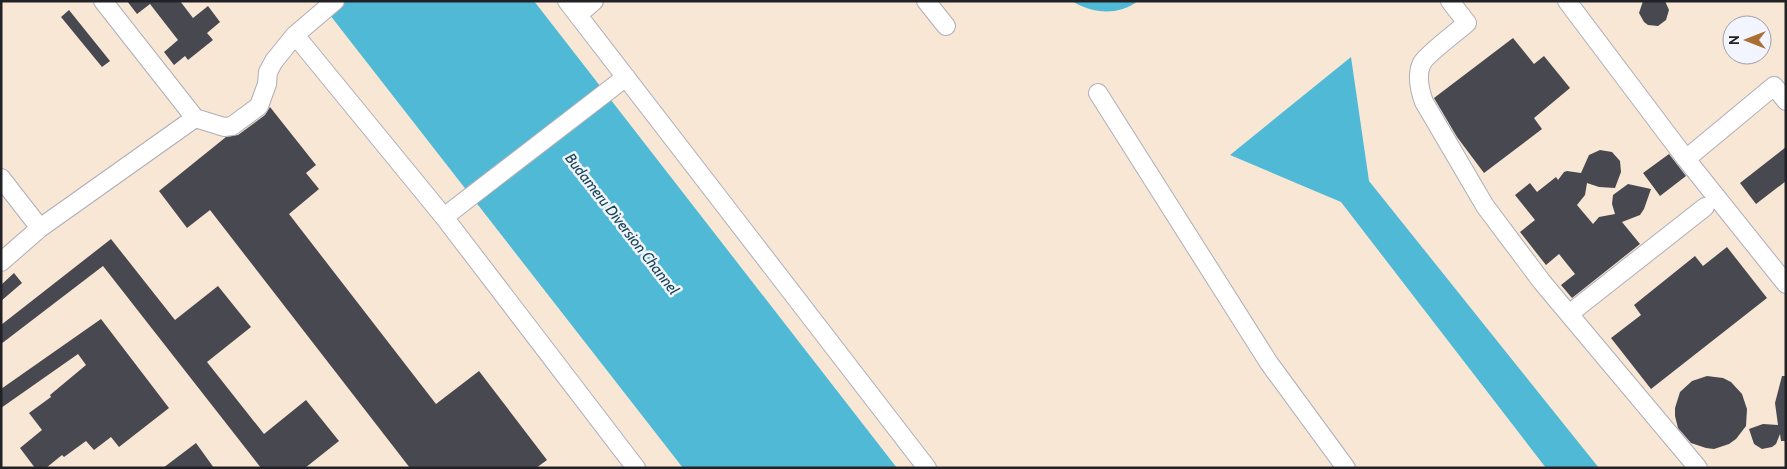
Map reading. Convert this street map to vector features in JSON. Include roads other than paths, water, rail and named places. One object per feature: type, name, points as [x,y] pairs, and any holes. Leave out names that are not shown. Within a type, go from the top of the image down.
[{"type":"lane","points":[[103,1],[195,118],[224,127],[232,126],[260,106],[267,84],[268,72],[274,61],[295,35],[334,1]]},
{"type":"lane","points":[[567,1],[621,80],[927,468]]},
{"type":"lane","points":[[578,15],[594,1]]},
{"type":"lane","points":[[926,1],[946,26]]},
{"type":"lane","points":[[1450,1],[1467,23],[1423,62],[1420,71],[1420,92],[1485,206],[1542,282],[1698,468]]},
{"type":"lane","points":[[1567,1],[1686,159],[1786,284]]},
{"type":"lane","points":[[295,35],[444,217],[636,468]]},
{"type":"lane","points":[[444,217],[621,80]]},
{"type":"lane","points":[[1686,159],[1774,86],[1786,101]]},
{"type":"lane","points":[[1098,93],[1269,363],[1346,468]]},
{"type":"lane","points":[[1,262],[40,228],[195,118]]},
{"type":"lane","points":[[1,178],[40,228]]},
{"type":"lane","points":[[1569,314],[1705,207]]},
{"type":"water","name":"Budameru Diversion Channel","points":[[319,1],[534,1],[897,468],[683,468]]},
{"type":"water","points":[[1072,1],[1138,1],[1122,9],[1105,12],[1088,9]]},
{"type":"water","points":[[1351,57],[1369,181],[1599,468],[1546,468],[1341,202],[1230,155]]}]
